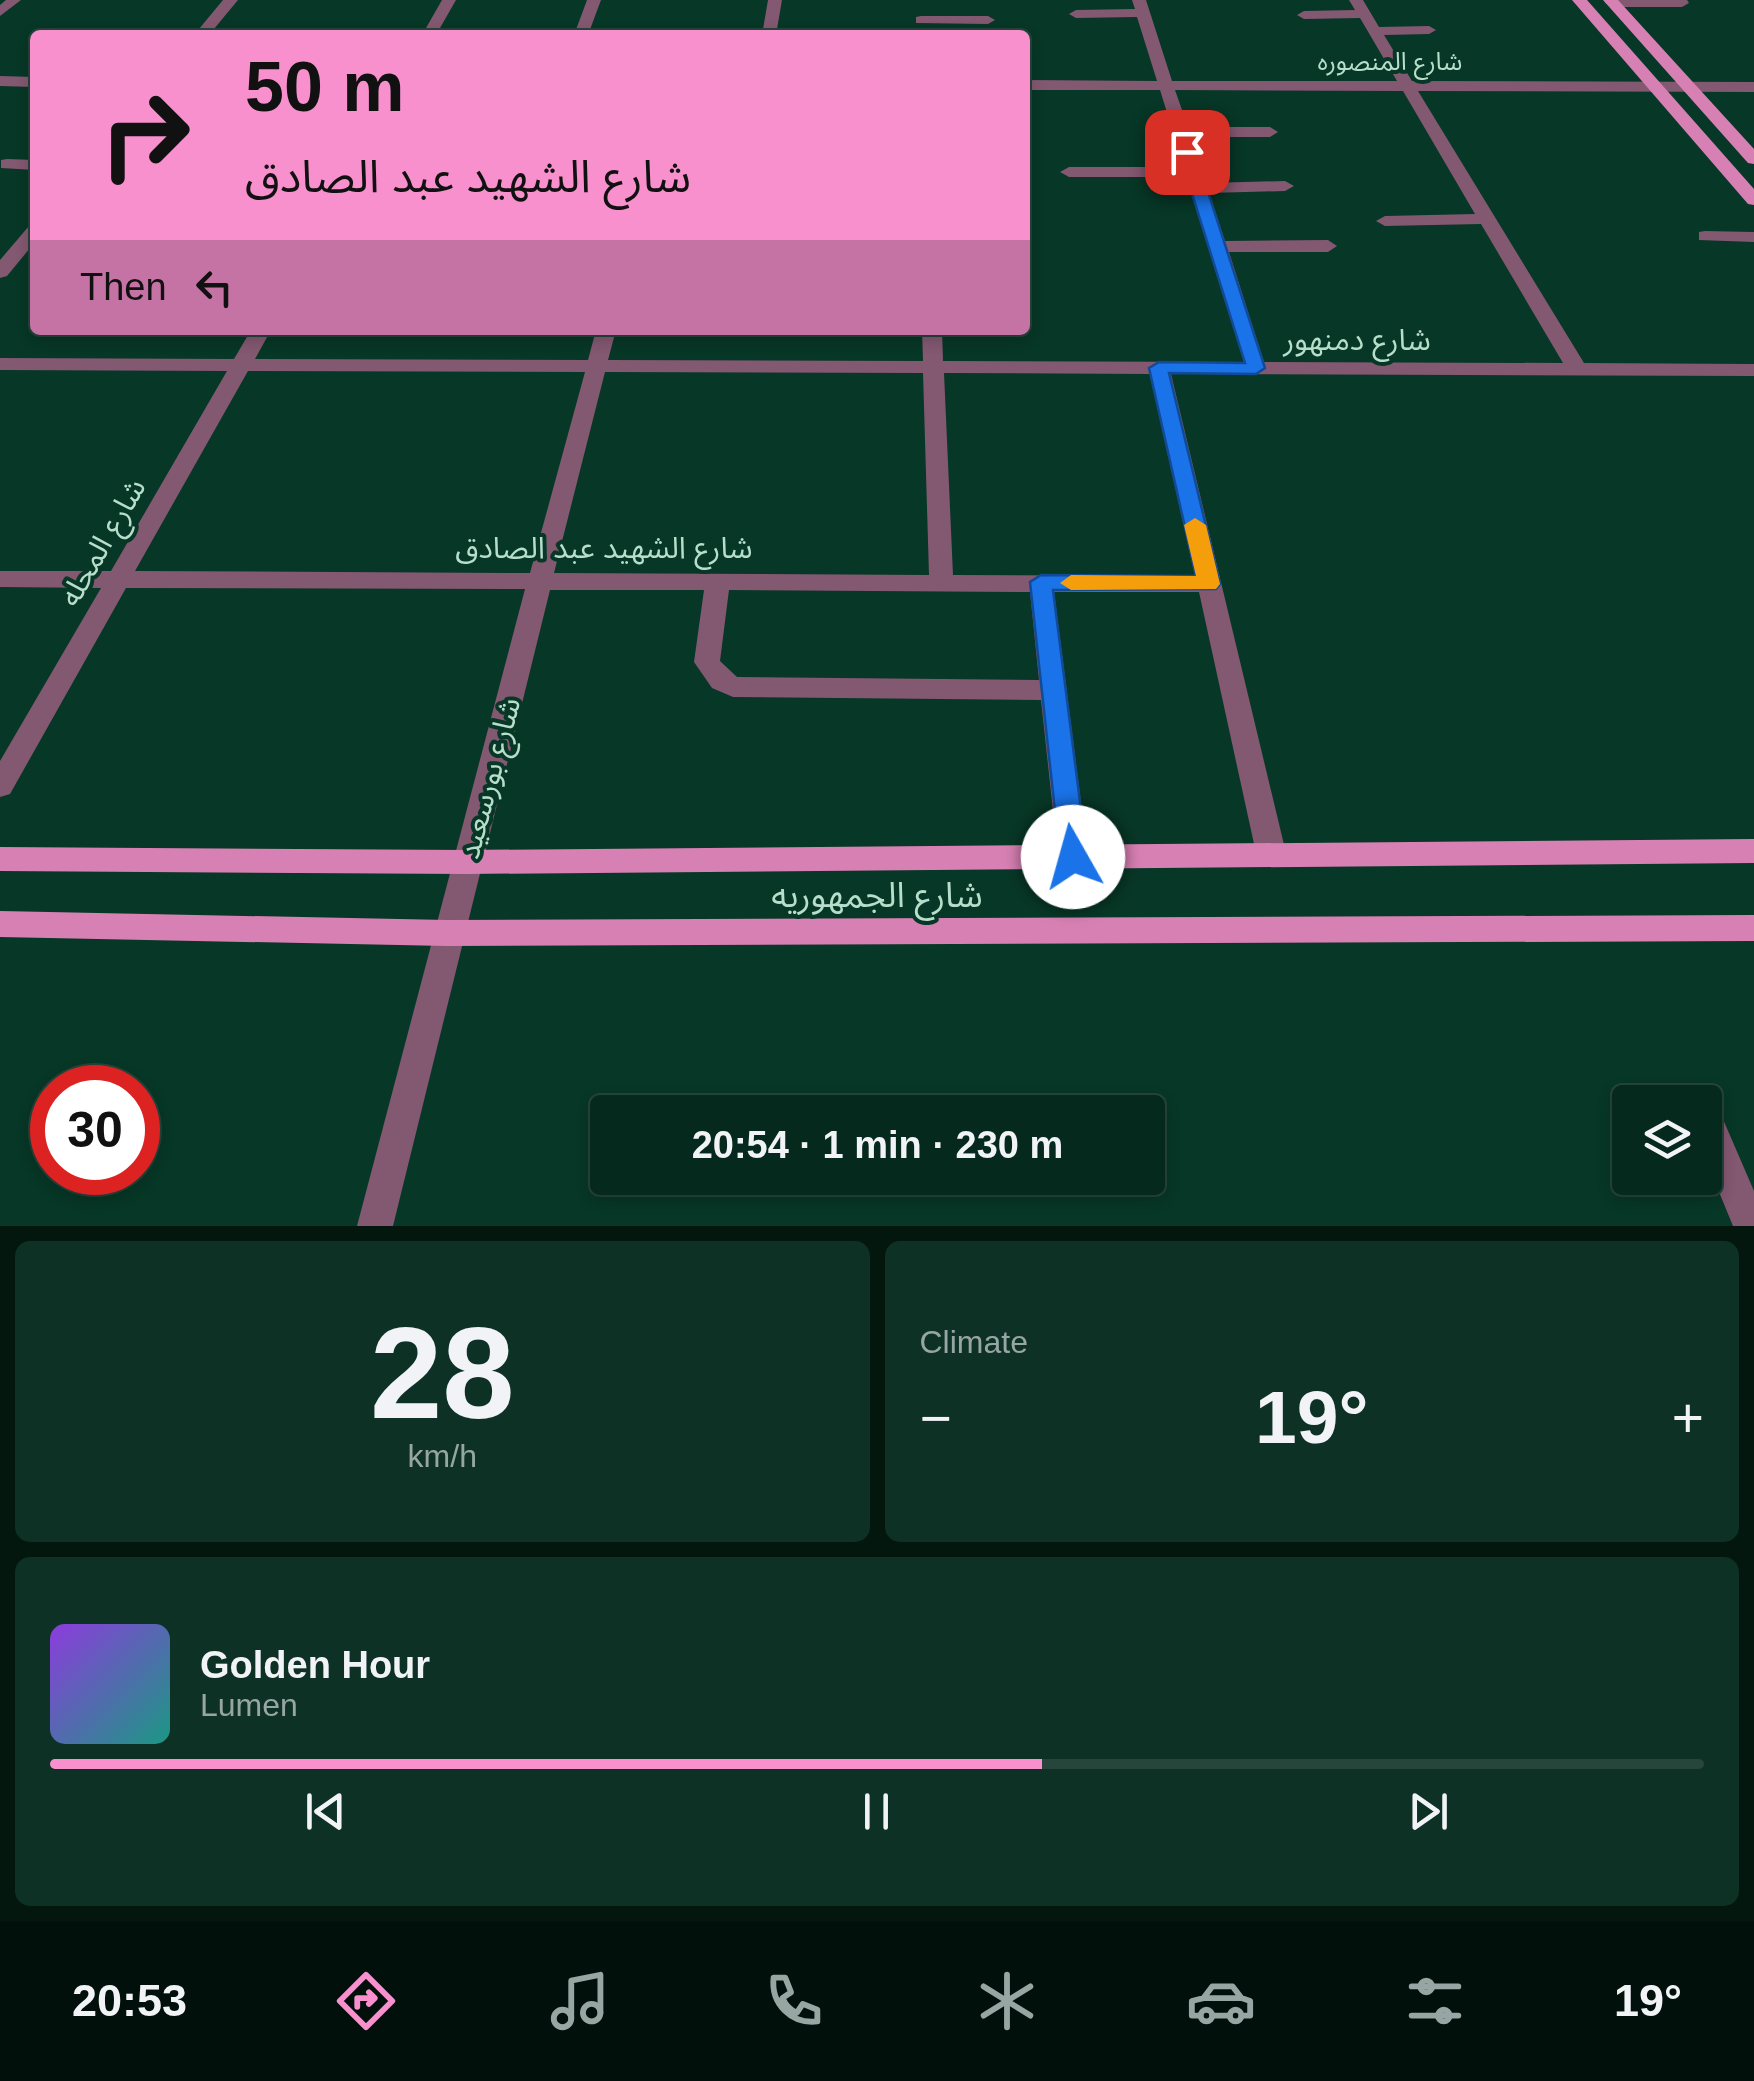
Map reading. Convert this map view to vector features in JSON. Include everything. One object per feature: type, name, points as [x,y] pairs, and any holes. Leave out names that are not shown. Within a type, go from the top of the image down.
[{"type":"main road","points":[[1579,0],[1754,200]]},
{"type":"main road","points":[[1611,2],[1754,159]]},
{"type":"main road","name":"شارع الجمهوريه","points":[[0,859],[466,862],[1754,850]]},
{"type":"main road","name":"شارع الجمهوريه","points":[[0,924],[447,933],[1754,928]]},
{"type":"street","points":[[0,12],[14,0]]},
{"type":"street","points":[[204,30],[230,0]]},
{"type":"street","points":[[433,30],[449,0]]},
{"type":"street","points":[[584,30],[594,0]]},
{"type":"street","points":[[770,30],[775,0]]},
{"type":"street","points":[[921,0],[922,28],[988,20]]},
{"type":"street","points":[[1611,2],[1682,3]]},
{"type":"street","points":[[1076,14],[1141,6],[1256,368]]},
{"type":"street","points":[[1304,15],[1360,7],[1576,370]]},
{"type":"street","points":[[1374,30],[1430,30]]},
{"type":"street","points":[[0,82],[30,82]]},
{"type":"street","name":"شارع المنصوره","points":[[1030,85],[1754,87]]},
{"type":"street","points":[[1180,132],[1270,132]]},
{"type":"street","points":[[7,164],[30,164]]},
{"type":"street","points":[[1069,172],[1285,186]]},
{"type":"street","points":[[1385,220],[1486,218]]},
{"type":"street","points":[[0,272],[30,236]]},
{"type":"street","points":[[1705,236],[1754,237]]},
{"type":"street","points":[[1217,247],[1328,246]]},
{"type":"street","name":"شارع المحله","points":[[0,786],[258,335]]},
{"type":"street","name":"شارع بورسعيد","points":[[374,1226],[605,335]]},
{"type":"street","points":[[932,335],[940,582]]},
{"type":"street","name":"شارع دمنهور","points":[[0,364],[1754,370]]},
{"type":"street","points":[[1159,368],[1270,853]]},
{"type":"street","name":"شارع الشهيد عبد الصادق","points":[[0,579],[541,578],[1208,584]]},
{"type":"street","points":[[718,580],[707,662],[711,672],[733,687],[1054,690]]},
{"type":"street","points":[[1041,582],[1073,857]]},
{"type":"street","points":[[1722,1157],[1751,1226]]},
{"type":"slow traffic","points":[[1071,583],[1208,584],[1195,525]]},
{"type":"route","points":[[1073,857],[1041,582],[1208,584],[1159,368],[1256,368],[1187,152]]}]
